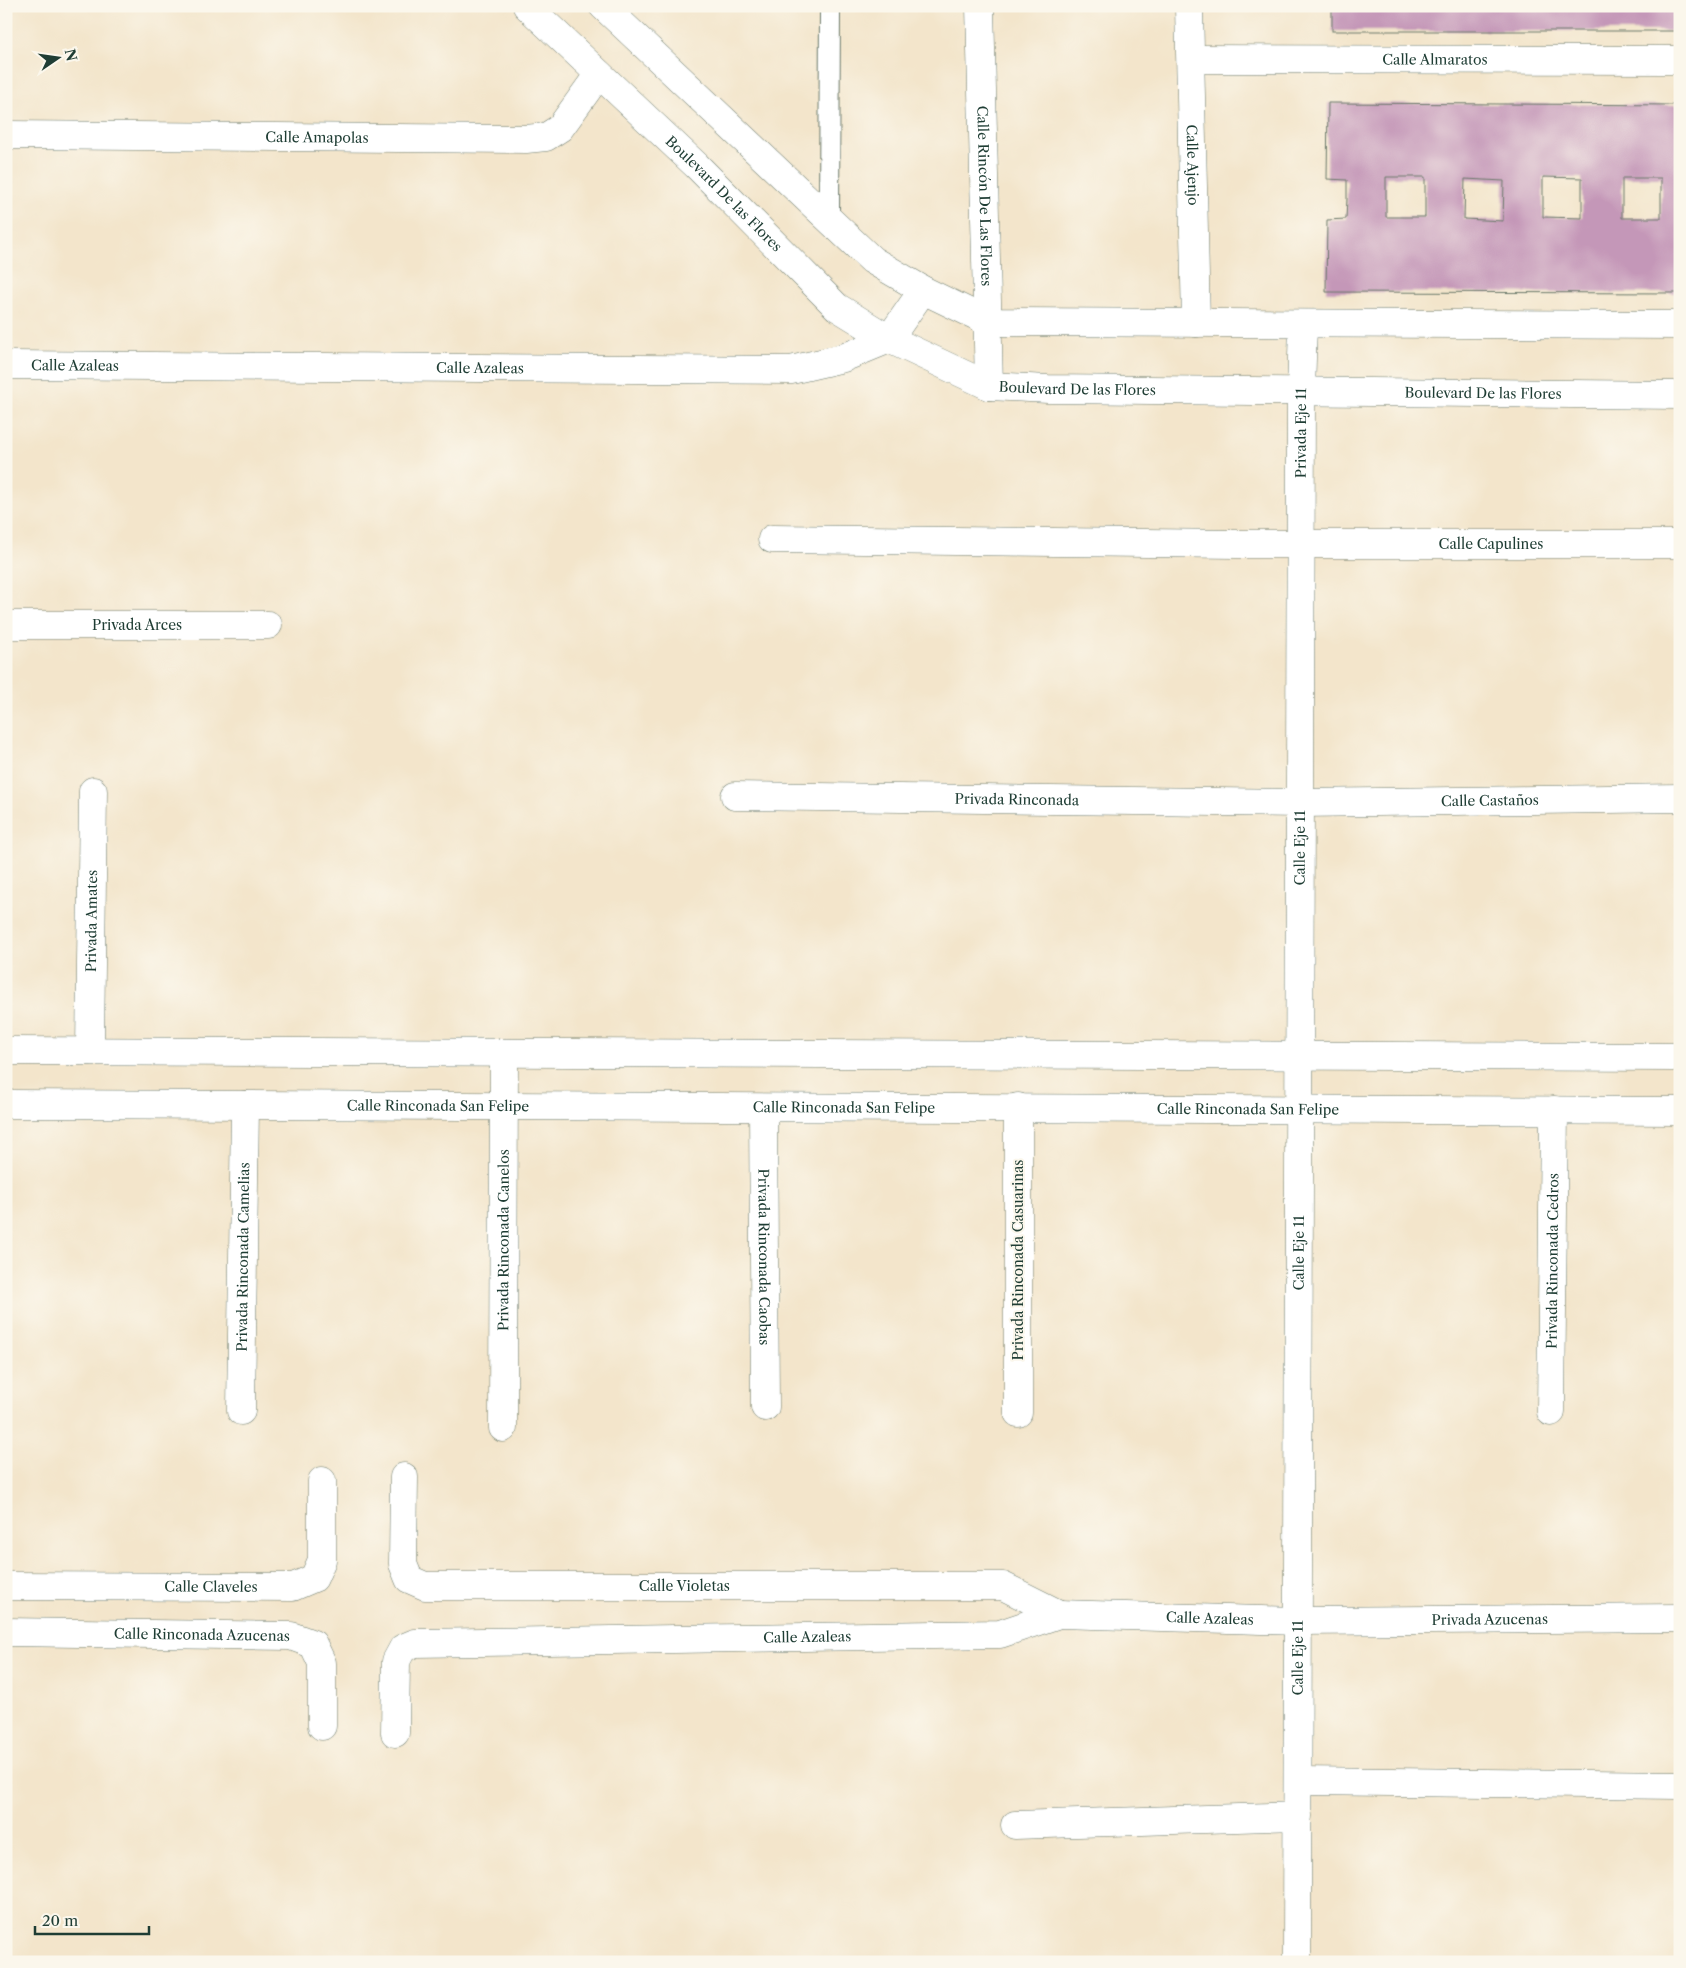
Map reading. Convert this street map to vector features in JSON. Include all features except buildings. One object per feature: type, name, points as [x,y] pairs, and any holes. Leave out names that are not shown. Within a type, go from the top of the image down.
[{"type":"street","name":"Boulevard De las Flores","points":[[528,6],[697,166],[837,307],[889,338],[989,386],[1048,389],[1680,395]]},
{"type":"street","points":[[603,6],[872,260],[923,290],[988,322],[1680,324]]},
{"type":"street","name":"Calle Rincón De Las Flores","points":[[980,6],[989,386]]},
{"type":"street","name":"Calle Ajenjo","points":[[1189,6],[1196,323]]},
{"type":"street","name":"Calle Almaratos","points":[[1191,60],[1680,60]]},
{"type":"street","name":"Calle Amapolas","points":[[6,135],[526,139],[546,137],[560,128],[599,74]]},
{"type":"street","points":[[889,338],[923,290]]},
{"type":"street","name":"Privada Eje 11","points":[[1300,544],[1302,324]]},
{"type":"street","name":"Calle Azaleas","points":[[6,365],[791,370],[843,358],[889,338]]},
{"type":"street","points":[[772,539],[1300,544]]},
{"type":"street","name":"Calle Capulines","points":[[1300,544],[1680,544]]},
{"type":"street","name":"Calle Eje 11","points":[[1297,1962],[1300,544]]},
{"type":"street","name":"Privada Arces","points":[[6,625],[268,625]]},
{"type":"street","name":"Privada Amates","points":[[90,1051],[93,791]]},
{"type":"street","name":"Privada Rinconada","points":[[735,796],[1300,803]]},
{"type":"street","name":"Calle Castaños","points":[[1300,803],[1680,798]]},
{"type":"street","points":[[6,1050],[504,1054],[1680,1057]]},
{"type":"street","name":"Privada Rinconada Canelos","points":[[503,1428],[504,1054]]},
{"type":"street","name":"Calle Rinconada San Felipe","points":[[6,1104],[1680,1111]]},
{"type":"street","name":"Privada Rinconada Camelias","points":[[241,1411],[245,1105]]},
{"type":"street","name":"Privada Rinconada Casuarinas","points":[[1018,1107],[1018,1413]]},
{"type":"street","name":"Privada Rinconada Caobas","points":[[763,1108],[765,1407]]},
{"type":"street","name":"Privada Rinconada Cedros","points":[[1551,1412],[1554,1110]]},
{"type":"street","name":"Calle Violetas","points":[[404,1477],[402,1564],[409,1579],[425,1586],[1003,1586],[1059,1614]]},
{"type":"street","name":"Calle Claveles","points":[[6,1586],[293,1587],[314,1578],[322,1560],[322,1480]]},
{"type":"street","name":"Calle Azaleas","points":[[395,1733],[396,1661],[402,1648],[415,1643],[1000,1634],[1059,1614],[1298,1621]]},
{"type":"street","name":"Privada Azucenas","points":[[1298,1621],[1680,1618]]},
{"type":"street","name":"Calle Rinconada Azucenas","points":[[6,1632],[292,1636],[313,1644],[322,1663],[322,1726]]},
{"type":"street","points":[[1298,1781],[1680,1785]]},
{"type":"street","points":[[1015,1825],[1298,1816]]},
{"type":"lane","points":[[829,220],[830,6]]}]
